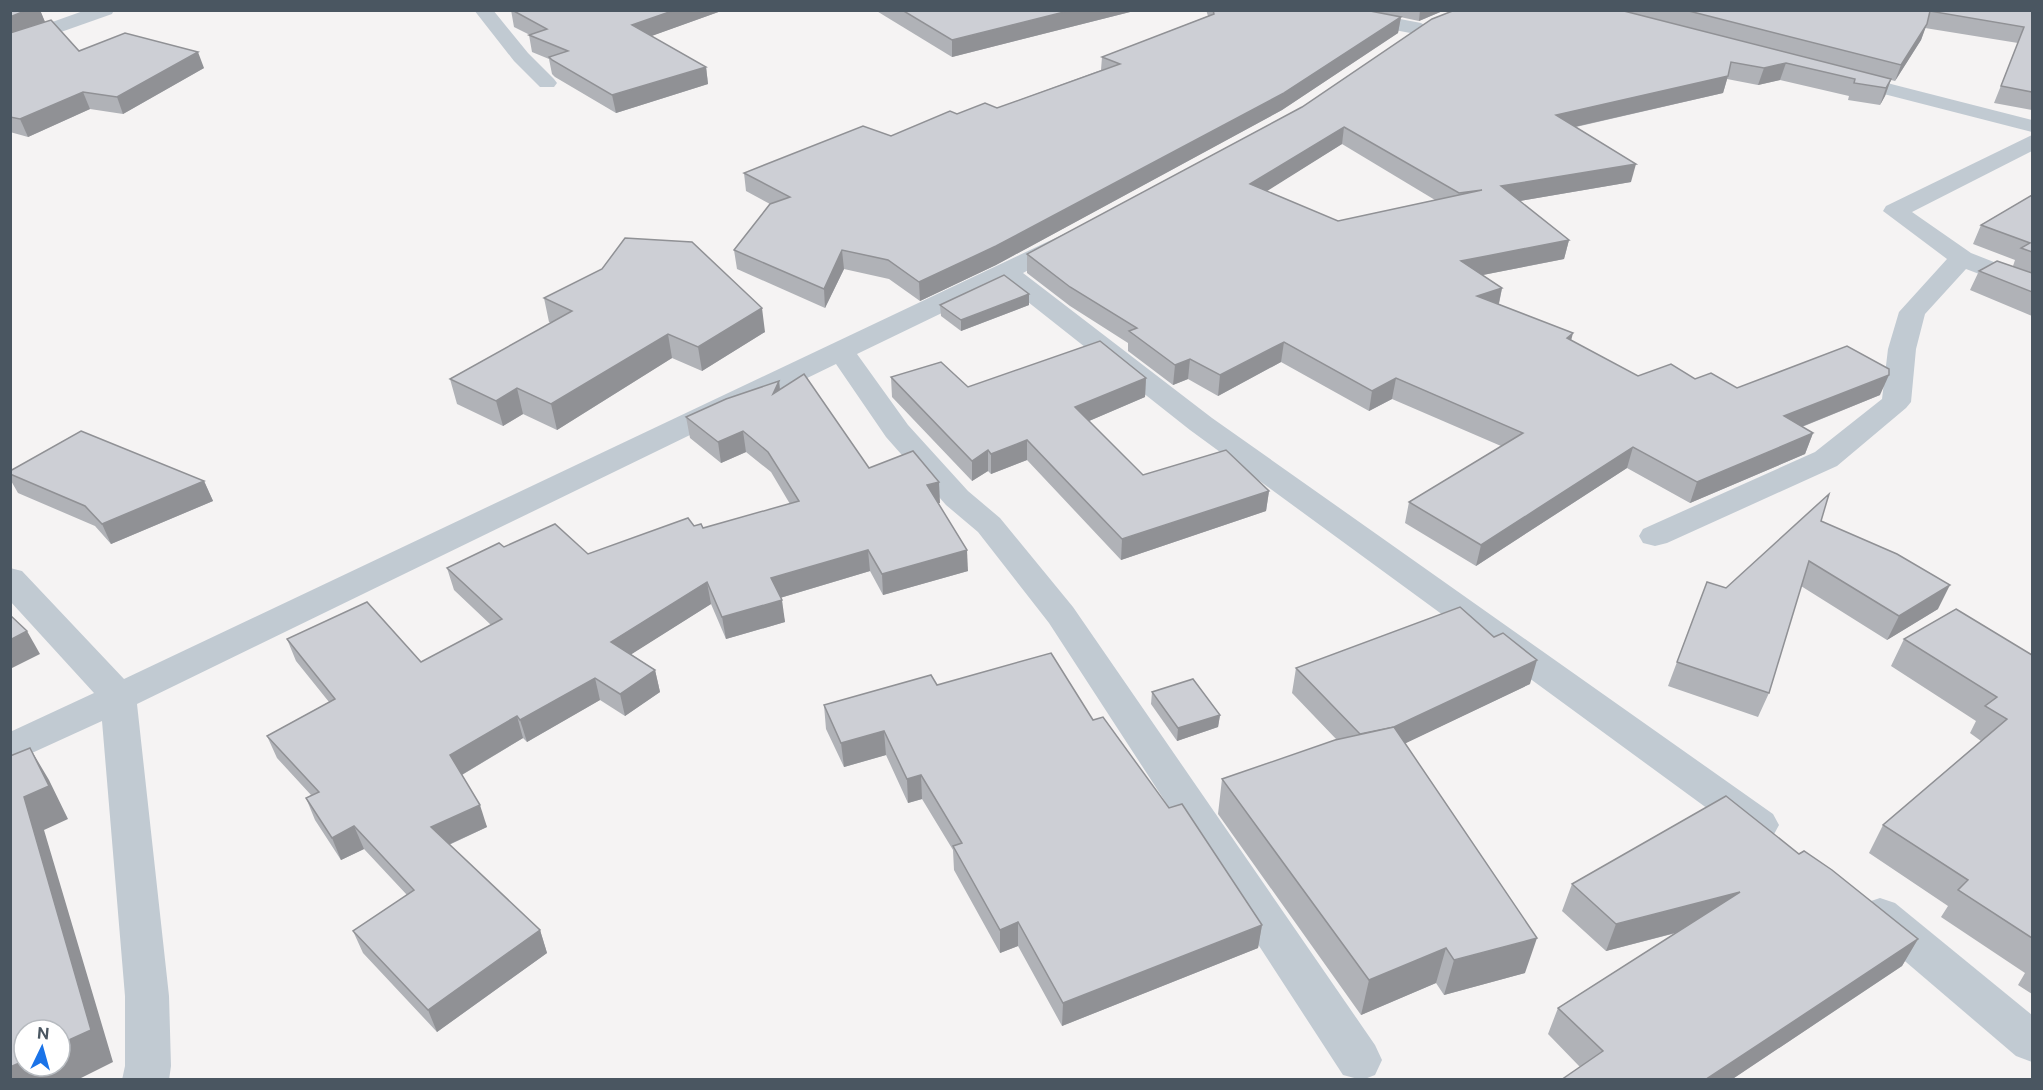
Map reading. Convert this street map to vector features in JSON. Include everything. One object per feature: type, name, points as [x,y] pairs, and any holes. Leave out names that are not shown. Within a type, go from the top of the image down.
[{"type":"street","points":[[10,44],[105,10]]},
{"type":"street","points":[[483,10],[521,57],[547,83]]},
{"type":"street","points":[[1320,10],[1421,29]]},
{"type":"street","points":[[1393,48],[1421,29],[1451,18]]},
{"type":"street","points":[[1826,74],[2032,126]]},
{"type":"street","points":[[2032,142],[1895,211],[1962,258],[2032,286]]},
{"type":"street","points":[[10,749],[1006,272],[1088,228]]},
{"type":"street","points":[[1655,536],[1826,459],[1896,402],[1902,349],[1912,312],[1962,258]]},
{"type":"street","points":[[1006,272],[1201,424],[1784,843]]},
{"type":"street","points":[[840,350],[897,431],[957,498],[989,525],[1061,615],[1359,1060]]},
{"type":"street","points":[[10,579],[118,696],[147,996],[148,1066],[145,1080]]},
{"type":"street","points":[[1851,893],[2032,1042]]},
{"type":"building","points":[[10,10],[27,10],[10,17]]},
{"type":"building","points":[[512,10],[675,10],[632,25],[706,67],[612,95],[552,60],[549,57],[568,51],[529,35],[547,29]]},
{"type":"building","points":[[902,10],[1072,10],[952,40]]},
{"type":"building","points":[[1213,10],[1365,10],[1401,17],[1284,93],[996,246],[919,282],[888,260],[842,250],[824,289],[734,250],[770,204],[790,197],[744,173],[863,126],[891,136],[950,111],[957,114],[985,103],[997,108],[1120,64],[1102,57],[1214,14]]},
{"type":"building","points":[[1455,10],[1620,10],[1891,79],[1886,88],[1854,83],[1855,79],[1786,63],[1764,68],[1731,62],[1728,76],[1556,115],[1636,164],[1501,186],[1569,240],[1461,261],[1502,288],[1477,296],[1573,333],[1567,338],[1638,376],[1671,364],[1695,379],[1711,373],[1737,388],[1847,346],[1889,369],[1889,375],[1784,416],[1813,433],[1697,482],[1633,447],[1481,545],[1409,502],[1523,433],[1396,378],[1372,391],[1284,342],[1220,375],[1190,359],[1175,365],[1129,331],[1137,328],[1070,287],[1027,254],[1302,107],[1432,19]],"holes":[[[1344,127],[1459,193],[1482,190],[1338,221],[1250,184]]]},
{"type":"building","points":[[1685,10],[2032,10],[2032,92],[2001,86],[2024,27],[1930,11],[1927,24],[1901,65]]},
{"type":"building","points":[[51,20],[79,51],[125,33],[198,52],[117,97],[83,92],[20,119],[10,117],[10,33]]},
{"type":"building","points":[[2032,195],[2032,252],[2021,248],[2030,243],[1981,225]]},
{"type":"building","points":[[625,238],[692,242],[762,308],[698,347],[668,334],[551,404],[517,388],[496,401],[450,379],[572,311],[544,298],[602,269]]},
{"type":"building","points":[[1997,261],[2032,273],[2032,292],[1979,271]]},
{"type":"building","points":[[1004,275],[1029,294],[961,320],[940,305]]},
{"type":"building","points":[[1100,341],[1146,378],[1075,407],[1143,475],[1226,450],[1269,491],[1122,539],[1027,440],[991,454],[988,450],[972,461],[891,377],[941,362],[968,387]]},
{"type":"building","points":[[804,374],[869,468],[913,451],[939,482],[927,485],[967,550],[882,574],[868,550],[771,578],[782,600],[722,617],[707,582],[611,642],[655,670],[620,694],[595,678],[520,720],[517,716],[450,755],[480,805],[431,827],[540,930],[428,1010],[353,931],[414,890],[354,826],[332,838],[306,798],[319,792],[267,736],[335,699],[287,639],[367,602],[421,662],[502,619],[447,568],[499,543],[504,547],[555,524],[588,554],[688,518],[694,526],[701,524],[703,528],[799,501],[768,452],[743,431],[718,442],[686,417],[726,399],[779,381],[773,394]]},
{"type":"building","points":[[81,431],[204,481],[102,524],[85,506],[10,474],[10,471]]},
{"type":"building","points":[[1829,494],[1821,521],[1897,554],[1950,585],[1899,616],[1809,561],[1769,693],[1677,662],[1707,582],[1726,588]]},
{"type":"building","points":[[1460,607],[1494,637],[1503,633],[1537,660],[1394,727],[1360,734],[1296,668]]},
{"type":"building","points":[[1956,609],[2032,655],[2032,938],[1958,890],[1968,880],[1883,825],[2007,719],[1985,706],[1997,697],[1904,639]]},
{"type":"building","points":[[10,615],[27,631],[10,640]]},
{"type":"building","points":[[1051,653],[1093,720],[1103,717],[1169,808],[1182,804],[1262,925],[1063,1003],[1018,922],[1000,930],[953,846],[962,843],[921,775],[907,779],[884,731],[841,743],[824,705],[931,675],[937,685]]},
{"type":"building","points":[[1193,679],[1220,715],[1178,728],[1152,692]]},
{"type":"building","points":[[1394,727],[1537,938],[1454,960],[1446,948],[1369,980],[1222,779],[1335,740]]},
{"type":"building","points":[[30,748],[49,786],[24,797],[91,1030],[72,1039],[72,1018],[12,1018],[12,1066],[10,1067],[10,756]]},
{"type":"building","points":[[1726,796],[1799,854],[1804,851],[1832,870],[1918,939],[1705,1080],[1561,1080],[1603,1051],[1558,1008],[1740,892],[1616,924],[1572,884]]}]
